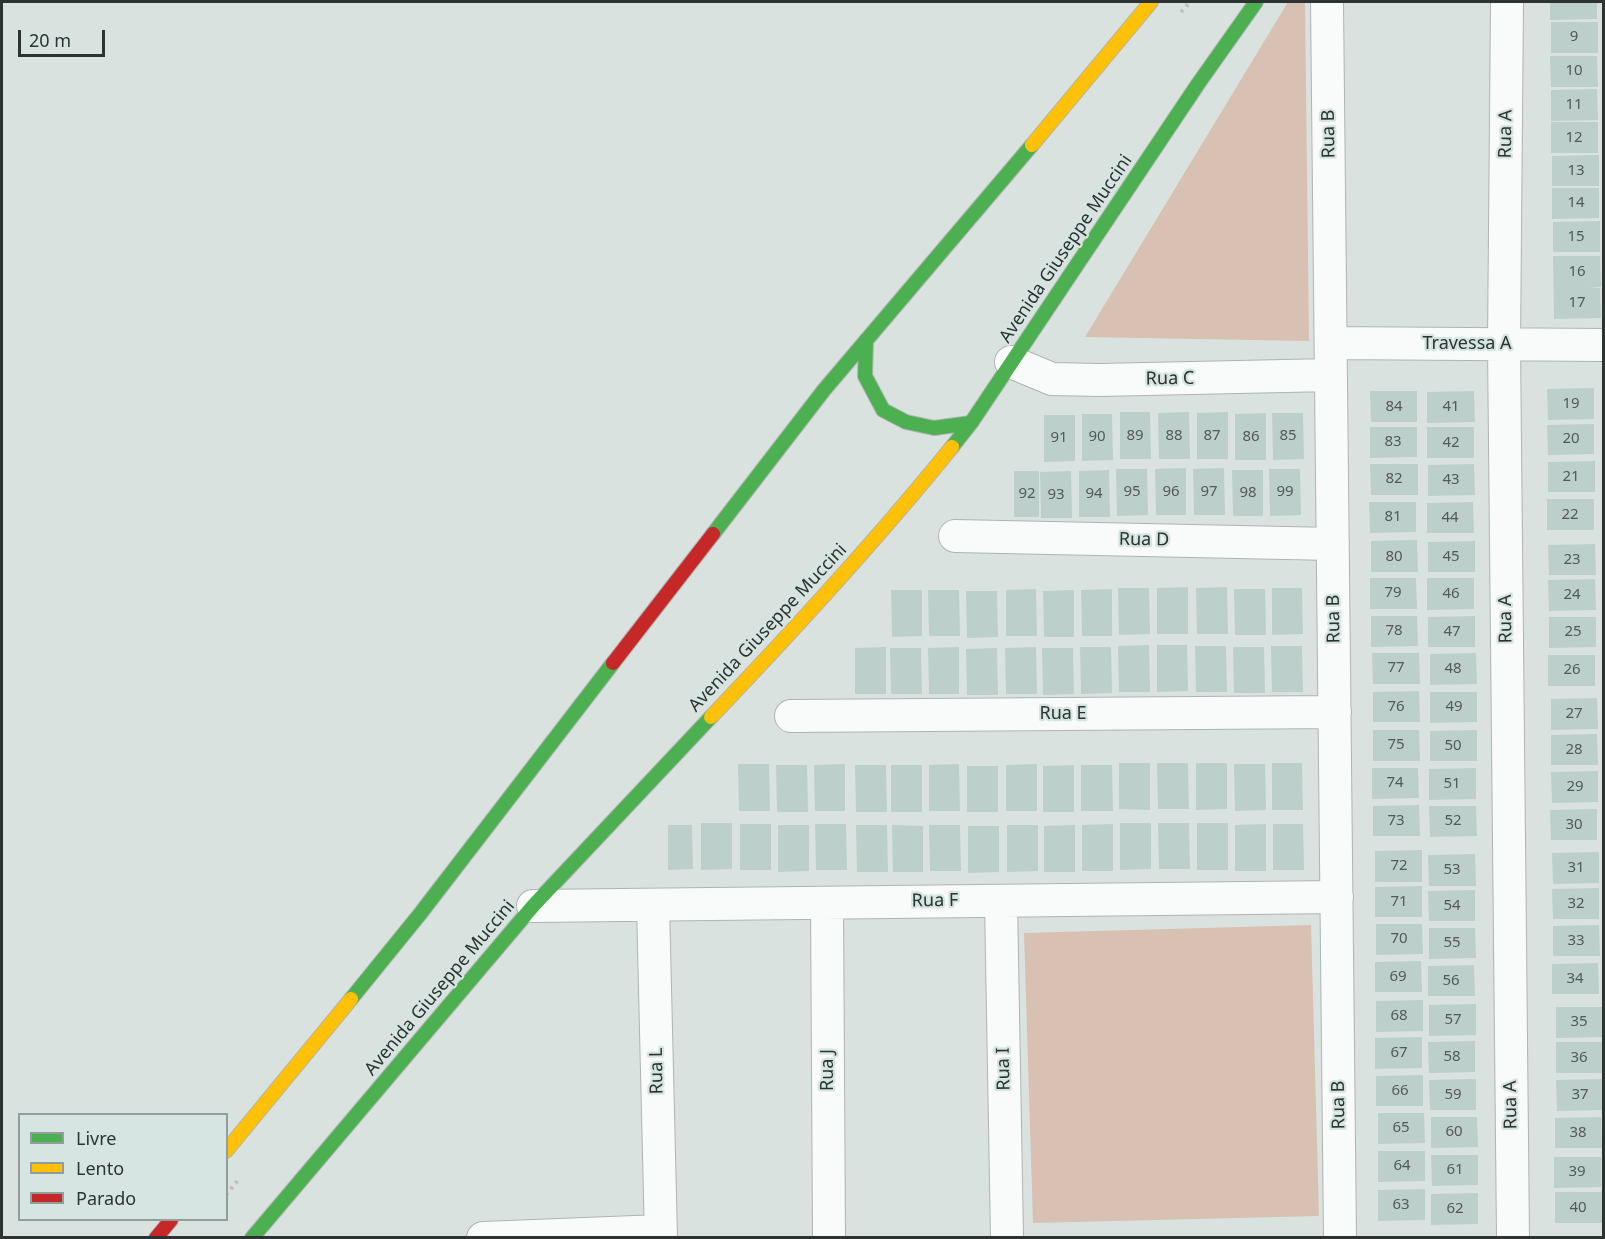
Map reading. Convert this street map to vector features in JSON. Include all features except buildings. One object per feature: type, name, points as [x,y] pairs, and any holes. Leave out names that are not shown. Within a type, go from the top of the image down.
[{"type":"main road","points":[[228,1149],[420,914],[824,390],[1151,2]]},
{"type":"main road","name":"Avenida Giuseppe Muccini","points":[[252,1238],[533,906],[784,640],[911,498],[971,423],[1198,84],[1256,2]]},
{"type":"main road","points":[[866,340],[865,376],[883,410],[906,422],[934,428],[971,423]]},
{"type":"main road","points":[[156,1238],[170,1221]]},
{"type":"street","name":"Rua B","points":[[1327,2],[1340,1238]]},
{"type":"street","name":"Rua A","points":[[1507,2],[1503,344],[1513,1238]]},
{"type":"street","name":"Travessa A","points":[[1331,343],[1604,345]]},
{"type":"street","name":"Rua C","points":[[1011,362],[1052,379],[1331,375]]},
{"type":"street","name":"Rua D","points":[[955,536],[1333,544]]},
{"type":"street","name":"Rua E","points":[[791,716],[1335,712]]},
{"type":"street","name":"Rua F","points":[[533,906],[1337,897]]},
{"type":"street","name":"Rua I","points":[[1001,901],[1007,1238]]},
{"type":"street","name":"Rua J","points":[[827,903],[829,1238]]},
{"type":"street","name":"Rua L","points":[[653,904],[661,1234]]},
{"type":"street","points":[[483,1238],[661,1234]]},
{"type":"shaded area","points":[[1288,2],[1305,2],[1309,341],[1085,337]]},
{"type":"shaded area","points":[[1311,925],[1319,1216],[1033,1223],[1024,933]]},
{"type":"traffic: fast","points":[[952,447],[971,423],[1198,84],[1256,2]]},
{"type":"traffic: fast","points":[[713,534],[824,390],[1032,145]]},
{"type":"traffic: fast","points":[[866,340],[865,376],[883,410],[906,422],[934,428],[971,423]]},
{"type":"traffic: fast","points":[[351,999],[420,914],[613,663]]},
{"type":"traffic: fast","points":[[252,1238],[533,906],[711,717]]},
{"type":"traffic: slow","points":[[1032,145],[1151,2]]},
{"type":"traffic: slow","points":[[711,717],[834,585],[952,447]]},
{"type":"traffic: slow","points":[[228,1149],[351,999]]},
{"type":"traffic: jam","points":[[613,663],[713,534]]},
{"type":"traffic: jam","points":[[156,1238],[170,1221]]}]
